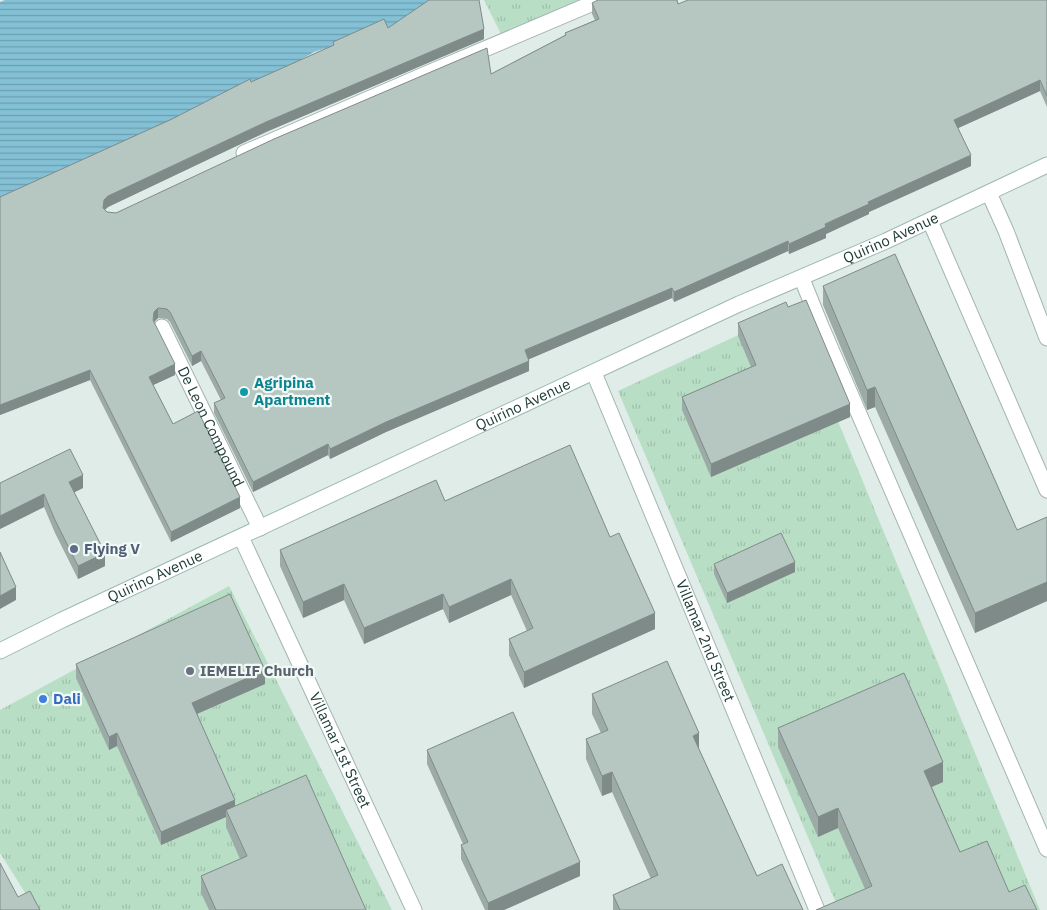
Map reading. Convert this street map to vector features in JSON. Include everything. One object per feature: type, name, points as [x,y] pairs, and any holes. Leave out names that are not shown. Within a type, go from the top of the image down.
[{"type":"street","points":[[230,160],[380,93],[600,0]]},
{"type":"street","name":"Quirino Avenue","points":[[0,650],[740,304],[802,279],[1047,165]]},
{"type":"street","points":[[989,193],[1006,231],[1047,338]]},
{"type":"street","points":[[930,221],[1047,490]]},
{"type":"street","points":[[802,279],[1047,850]]},
{"type":"street","name":"De Leon Compound","points":[[162,327],[260,528]]},
{"type":"street","name":"Villamar 2nd Street","points":[[594,372],[817,910]]},
{"type":"street","name":"Villamar 1st Street","points":[[241,537],[414,910]]},
{"type":"green space","points":[[484,0],[581,0],[503,38]]},
{"type":"green space","points":[[792,310],[1040,910],[839,910],[618,391]]},
{"type":"green space","points":[[229,586],[392,910],[36,910],[0,853],[0,710]]},
{"type":"water","points":[[5,0],[445,0],[435,9],[384,30],[314,52],[250,89],[0,198],[0,2]]},
{"type":"building","points":[[429,0],[479,0],[484,29],[266,122],[108,196],[104,200],[103,208],[107,212],[116,213],[274,139],[487,48],[491,74],[566,35],[565,33],[599,19],[592,3],[598,0],[677,0],[678,4],[688,0],[1047,0],[1047,96],[1040,80],[954,120],[971,155],[868,202],[869,204],[825,224],[826,227],[789,244],[788,241],[674,292],[672,288],[525,350],[529,361],[386,422],[330,449],[328,444],[253,482],[214,403],[225,398],[201,351],[192,356],[170,312],[167,309],[158,308],[154,312],[153,320],[175,364],[149,377],[173,424],[198,411],[240,497],[171,532],[90,370],[0,405],[0,197],[172,119],[250,79],[251,82],[334,45],[333,42],[384,19],[388,28]]},
{"type":"building","points":[[895,254],[1017,530],[1047,517],[1047,582],[975,613],[875,387],[867,390],[823,286]]},
{"type":"building","points":[[806,300],[850,404],[711,464],[682,397],[756,365],[738,323],[786,302],[788,307]]},
{"type":"building","points":[[570,445],[610,537],[619,533],[655,613],[524,672],[509,639],[533,628],[511,579],[449,607],[443,594],[364,628],[344,584],[303,602],[280,550],[436,480],[445,501]]},
{"type":"building","points":[[70,449],[83,475],[69,482],[105,553],[78,566],[44,494],[0,516],[0,483]]},
{"type":"building","points":[[781,533],[795,562],[727,593],[714,564]]},
{"type":"building","points":[[0,552],[16,587],[0,596]]},
{"type":"building","points":[[230,594],[265,670],[192,703],[235,800],[161,832],[117,733],[109,737],[76,664]]},
{"type":"building","points":[[667,661],[699,733],[693,736],[757,876],[782,864],[803,910],[620,910],[613,895],[658,875],[612,772],[602,776],[586,739],[608,730],[592,694]]},
{"type":"building","points":[[904,673],[943,762],[924,771],[960,852],[987,841],[1009,892],[1025,885],[1037,910],[816,910],[872,886],[838,808],[818,817],[778,728]]},
{"type":"building","points":[[513,712],[580,862],[488,903],[461,845],[468,842],[427,750]]},
{"type":"building","points":[[306,775],[366,910],[216,910],[201,876],[247,856],[226,810]]},
{"type":"building","points":[[0,863],[18,897],[30,891],[40,910],[0,910]]},
{"type":"place","name":"Agripina Apartment","points":[[244,392]]},
{"type":"place","name":"Flying V","points":[[74,549]]},
{"type":"place","name":"IEMELIF Church","points":[[190,671]]},
{"type":"place","name":"Dali","points":[[43,699]]}]
